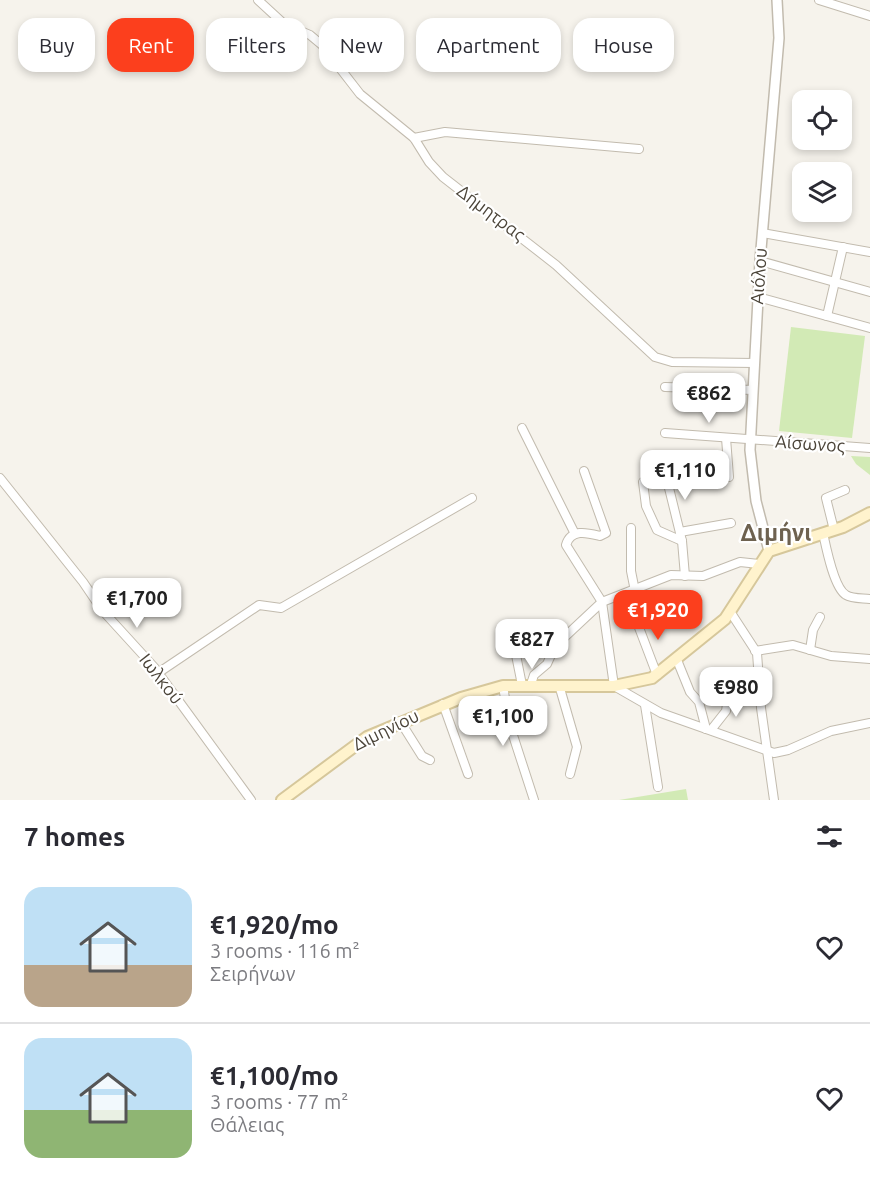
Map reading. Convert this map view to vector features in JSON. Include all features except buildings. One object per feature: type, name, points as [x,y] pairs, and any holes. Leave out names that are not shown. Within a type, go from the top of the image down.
[{"type":"main road","points":[[769,551],[829,532],[870,513]]},
{"type":"main road","name":"Διμηνίου","points":[[282,800],[350,747],[400,721],[443,704],[503,686],[614,686],[637,683],[657,675],[731,613],[769,551]]},
{"type":"street","name":"Δήμητρας","points":[[258,0],[284,24],[318,41],[360,94],[414,138],[429,162],[443,177],[556,265],[655,357],[672,362],[755,363]]},
{"type":"street","name":"Αιόλου","points":[[769,551],[754,493],[750,440],[762,233],[779,38],[777,0]]},
{"type":"street","points":[[819,0],[870,16]]},
{"type":"street","points":[[414,138],[431,133],[451,132],[639,149]]},
{"type":"street","points":[[762,233],[870,252]]},
{"type":"street","points":[[827,316],[843,247]]},
{"type":"street","points":[[760,261],[870,292]]},
{"type":"street","points":[[758,297],[870,328]]},
{"type":"street","points":[[665,387],[753,390]]},
{"type":"street","points":[[522,428],[575,534]]},
{"type":"street","name":"Αίσωνος","points":[[665,433],[870,448]]},
{"type":"street","points":[[726,438],[729,477]]},
{"type":"street","points":[[685,576],[682,542],[669,488],[672,471],[676,467],[703,467],[704,455]]},
{"type":"street","points":[[584,471],[606,532],[600,536],[585,531],[575,534],[567,541],[567,548],[603,602],[614,686],[645,705],[768,752],[788,750],[826,732],[870,723]]},
{"type":"street","name":"Ιωλκού","points":[[0,478],[77,573],[102,610],[158,674],[251,800]]},
{"type":"street","points":[[643,482],[646,506],[657,530],[682,542]]},
{"type":"street","points":[[845,490],[826,498],[831,567],[844,594],[870,599]]},
{"type":"street","points":[[158,674],[259,605],[281,608],[397,538],[472,498]]},
{"type":"street","points":[[680,532],[731,523]]},
{"type":"street","points":[[631,528],[633,557],[631,571],[635,591]]},
{"type":"street","points":[[527,685],[534,675],[547,664],[555,646],[603,602],[668,576],[707,576],[745,561],[759,564]]},
{"type":"street","points":[[731,613],[755,651],[774,800]]},
{"type":"street","points":[[635,617],[657,675]]},
{"type":"street","points":[[810,650],[813,630],[820,617]]},
{"type":"street","points":[[513,640],[527,685]]},
{"type":"street","points":[[755,651],[784,645],[831,656],[870,659]]},
{"type":"street","points":[[677,660],[690,692],[699,702],[709,729]]},
{"type":"street","points":[[559,685],[577,747],[570,774]]},
{"type":"street","points":[[503,686],[509,723],[534,800]]},
{"type":"street","points":[[709,729],[726,711],[728,697]]},
{"type":"street","points":[[443,704],[468,774]]},
{"type":"street","points":[[645,705],[658,787]]},
{"type":"street","points":[[400,721],[422,756],[430,760]]},
{"type":"green space","points":[[791,327],[865,336],[852,438],[779,431]]},
{"type":"green space","points":[[851,456],[870,457],[870,475],[856,464]]},
{"type":"green space","points":[[686,789],[688,800],[619,800]]},
{"type":"district","name":"Διμήνι","points":[[776,533]]}]
